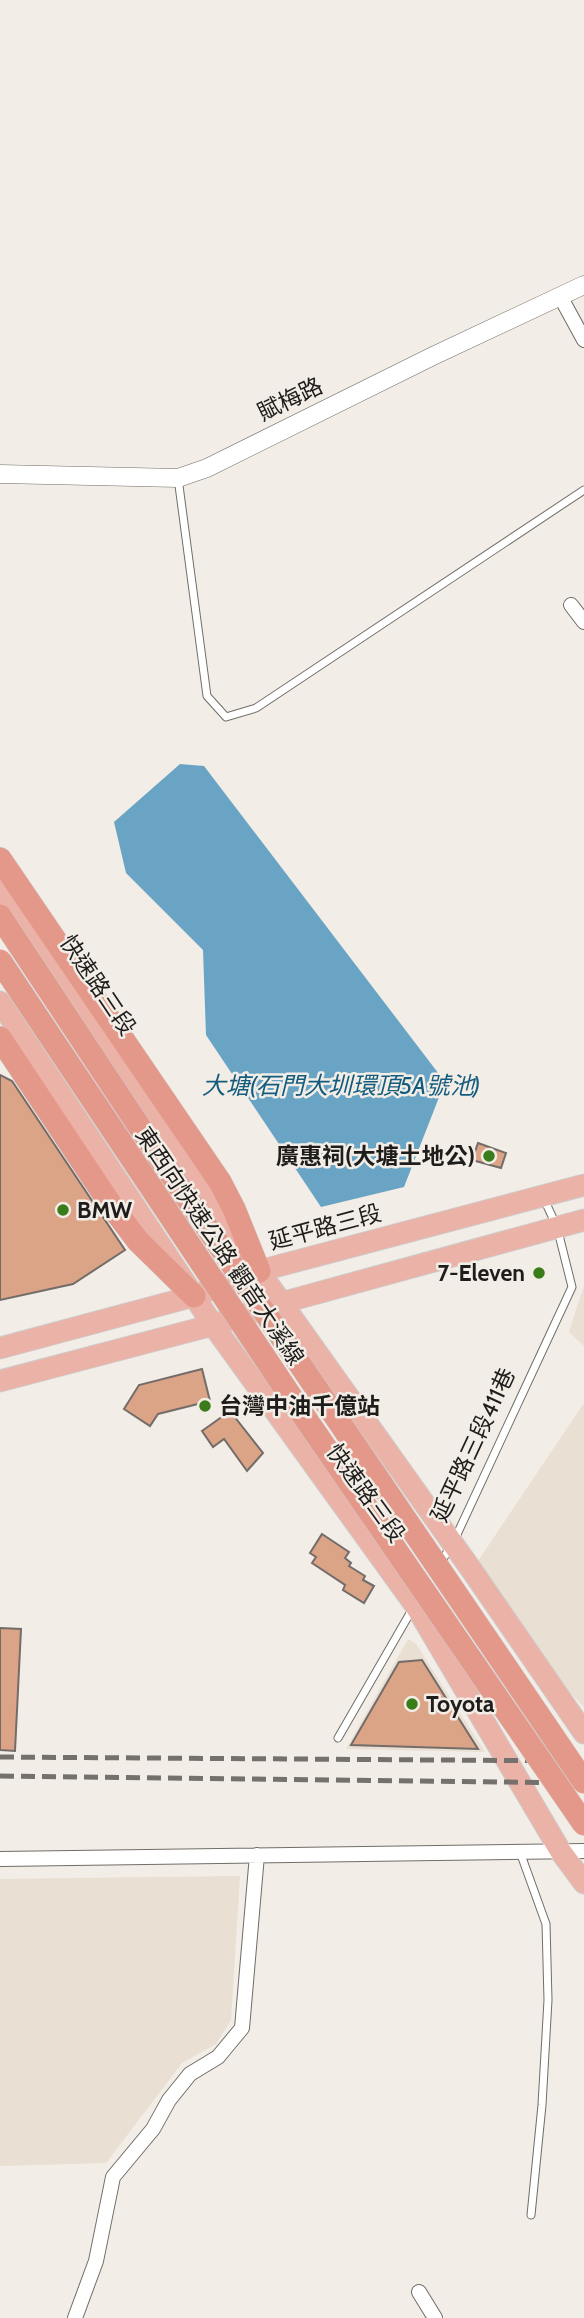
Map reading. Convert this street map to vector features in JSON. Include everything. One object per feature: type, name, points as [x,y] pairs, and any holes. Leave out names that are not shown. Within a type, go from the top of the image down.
[{"type":"highway","points":[[0,859],[220,1182],[259,1271]]},
{"type":"highway","name":"東西向快速公路 觀音大溪線","points":[[0,916],[172,1177],[584,1782]]},
{"type":"highway","name":"東西向快速公路 觀音大溪線","points":[[0,961],[295,1404],[584,1824]]},
{"type":"highway","points":[[0,1038],[138,1241],[194,1296]]},
{"type":"main road","name":"快速路三段","points":[[0,886],[281,1303],[453,1543],[584,1733]]},
{"type":"main road","name":"快速路三段","points":[[0,1002],[213,1325],[415,1605],[561,1852],[584,1883]]},
{"type":"main road","name":"延平路三段","points":[[0,1348],[194,1296],[259,1271],[584,1185]]},
{"type":"main road","points":[[0,1381],[213,1325],[281,1303],[584,1220]]},
{"type":"street","name":"賦梅路","points":[[0,474],[178,478],[207,468],[421,361],[584,285]]},
{"type":"street","points":[[560,296],[584,340]]},
{"type":"street","points":[[571,605],[584,622]]},
{"type":"street","points":[[322,1476],[383,1445]]},
{"type":"street","points":[[0,1860],[584,1851]]},
{"type":"street","points":[[75,2318],[96,2261],[113,2177],[153,2129],[169,2100],[190,2074],[218,2057],[242,2028],[257,1855]]},
{"type":"street","points":[[419,2292],[435,2318]]},
{"type":"lane","points":[[178,478],[207,696],[226,717],[256,708],[584,490]]},
{"type":"lane","name":"延平路三段411巷","points":[[434,1574],[453,1543],[572,1287],[557,1227],[543,1196]]},
{"type":"lane","points":[[338,1738],[427,1585]]},
{"type":"lane","points":[[520,1852],[546,1924],[548,2000],[542,2105],[531,2215]]},
{"type":"shaded area","points":[[584,1286],[584,1346],[569,1332]]},
{"type":"shaded area","points":[[584,1403],[584,1707],[568,1691],[486,1573],[476,1564]]},
{"type":"shaded area","name":"Toyota","points":[[408,1639],[416,1644],[485,1752],[346,1749]]},
{"type":"shaded area","points":[[240,1876],[231,2020],[216,2044],[182,2063],[106,2163],[0,2166],[0,1879]]},
{"type":"water","name":"大塘(石門大圳環頂5A號池)","points":[[180,764],[204,766],[445,1082],[404,1187],[321,1207],[206,1035],[203,950],[126,873],[114,822]]},
{"type":"building","name":"BMW","points":[[0,1075],[12,1081],[125,1250],[73,1284],[0,1300]]},
{"type":"building","name":"廣惠祠(大塘土地公)","points":[[478,1143],[506,1153],[501,1168],[472,1160]]},
{"type":"building","points":[[202,1369],[210,1401],[158,1414],[150,1426],[124,1409],[139,1385]]},
{"type":"building","points":[[230,1411],[263,1453],[247,1471],[224,1439],[213,1447],[202,1431]]},
{"type":"building","points":[[322,1534],[349,1552],[345,1558],[351,1563],[349,1566],[365,1576],[363,1580],[374,1586],[364,1603],[343,1590],[345,1585],[312,1563],[316,1557],[310,1553]]},
{"type":"building","points":[[0,1628],[21,1629],[15,1751],[0,1750]]},
{"type":"building","name":"Toyota","points":[[422,1660],[478,1749],[351,1745],[399,1662]]},
{"type":"railway","points":[[0,1757],[584,1761]]},
{"type":"railway","points":[[0,1776],[584,1783]]},
{"type":"place","name":"廣惠祠(大塘土地公)","points":[[489,1156]]},
{"type":"place","name":"BMW","points":[[63,1210]]},
{"type":"place","name":"7-Eleven","points":[[539,1273]]},
{"type":"place","name":"台灣中油千億站","points":[[205,1406]]},
{"type":"place","name":"Toyota","points":[[412,1704]]}]
